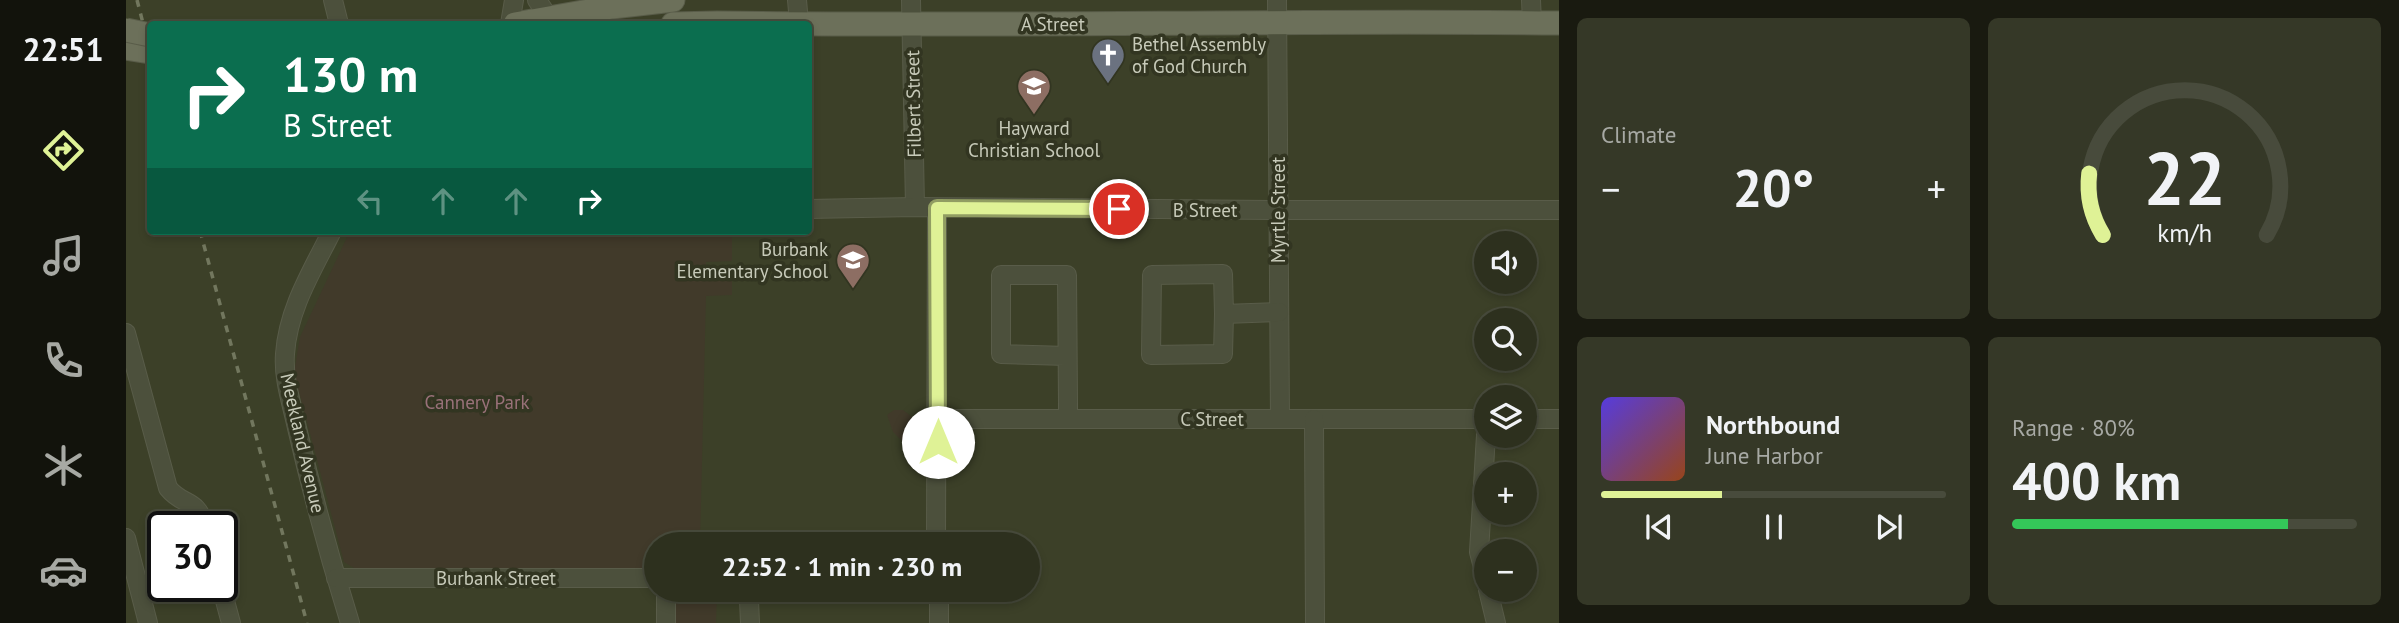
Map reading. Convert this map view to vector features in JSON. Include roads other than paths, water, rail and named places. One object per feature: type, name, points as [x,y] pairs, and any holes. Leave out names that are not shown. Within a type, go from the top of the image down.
[{"type":"main road","points":[[519,21],[543,9],[612,7],[673,0]]},
{"type":"main road","name":"A Street","points":[[712,21],[798,11],[912,24],[1277,24],[1429,21],[1532,11],[1559,23]]},
{"type":"main road","points":[[126,30],[147,34]]},
{"type":"main road","points":[[126,48],[147,52]]},
{"type":"street","points":[[332,0],[338,21]]},
{"type":"street","points":[[513,21],[514,0]]},
{"type":"street","name":"Filbert Street","points":[[911,0],[915,207]]},
{"type":"street","name":"Myrtle Street","points":[[1277,0],[1280,419]]},
{"type":"street","points":[[936,532],[937,208]]},
{"type":"street","name":"B Street","points":[[812,209],[1559,209]]},
{"type":"street","name":"Meekland Avenue","points":[[330,235],[291,317],[284,357],[286,379],[304,458],[350,623]]},
{"type":"street","points":[[1223,274],[1224,314],[1223,354],[1151,355],[1152,275],[1223,274]]},
{"type":"street","points":[[1067,356],[1001,354],[1001,275],[1067,275],[1068,419]]},
{"type":"street","points":[[1224,314],[1279,312]]},
{"type":"street","points":[[126,333],[132,378],[167,488],[198,511]]},
{"type":"street","name":"C Street","points":[[938,419],[1474,419]]},
{"type":"street","points":[[1314,419],[1315,623]]},
{"type":"street","points":[[1537,419],[1559,419]]},
{"type":"street","points":[[1480,539],[1485,448]]},
{"type":"street","points":[[126,538],[148,623]]},
{"type":"street","name":"Burbank Street","points":[[336,578],[644,578]]},
{"type":"street","points":[[225,602],[231,623]]},
{"type":"street","points":[[666,602],[666,623]]},
{"type":"street","points":[[749,602],[750,623]]},
{"type":"street","points":[[939,602],[939,623]]},
{"type":"street","points":[[1491,602],[1496,623]]},
{"type":"railway","points":[[137,0],[147,38]]},
{"type":"railway","points":[[201,235],[307,623]]},
{"type":"place","name":"Bethel Assembly of God Church","points":[[1108,85]]},
{"type":"place","name":"Hayward Christian School","points":[[1034,116]]},
{"type":"place","name":"Burbank Elementary School","points":[[853,290]]},
{"type":"park label","name":"Cannery Park","points":[[477,402]]}]
